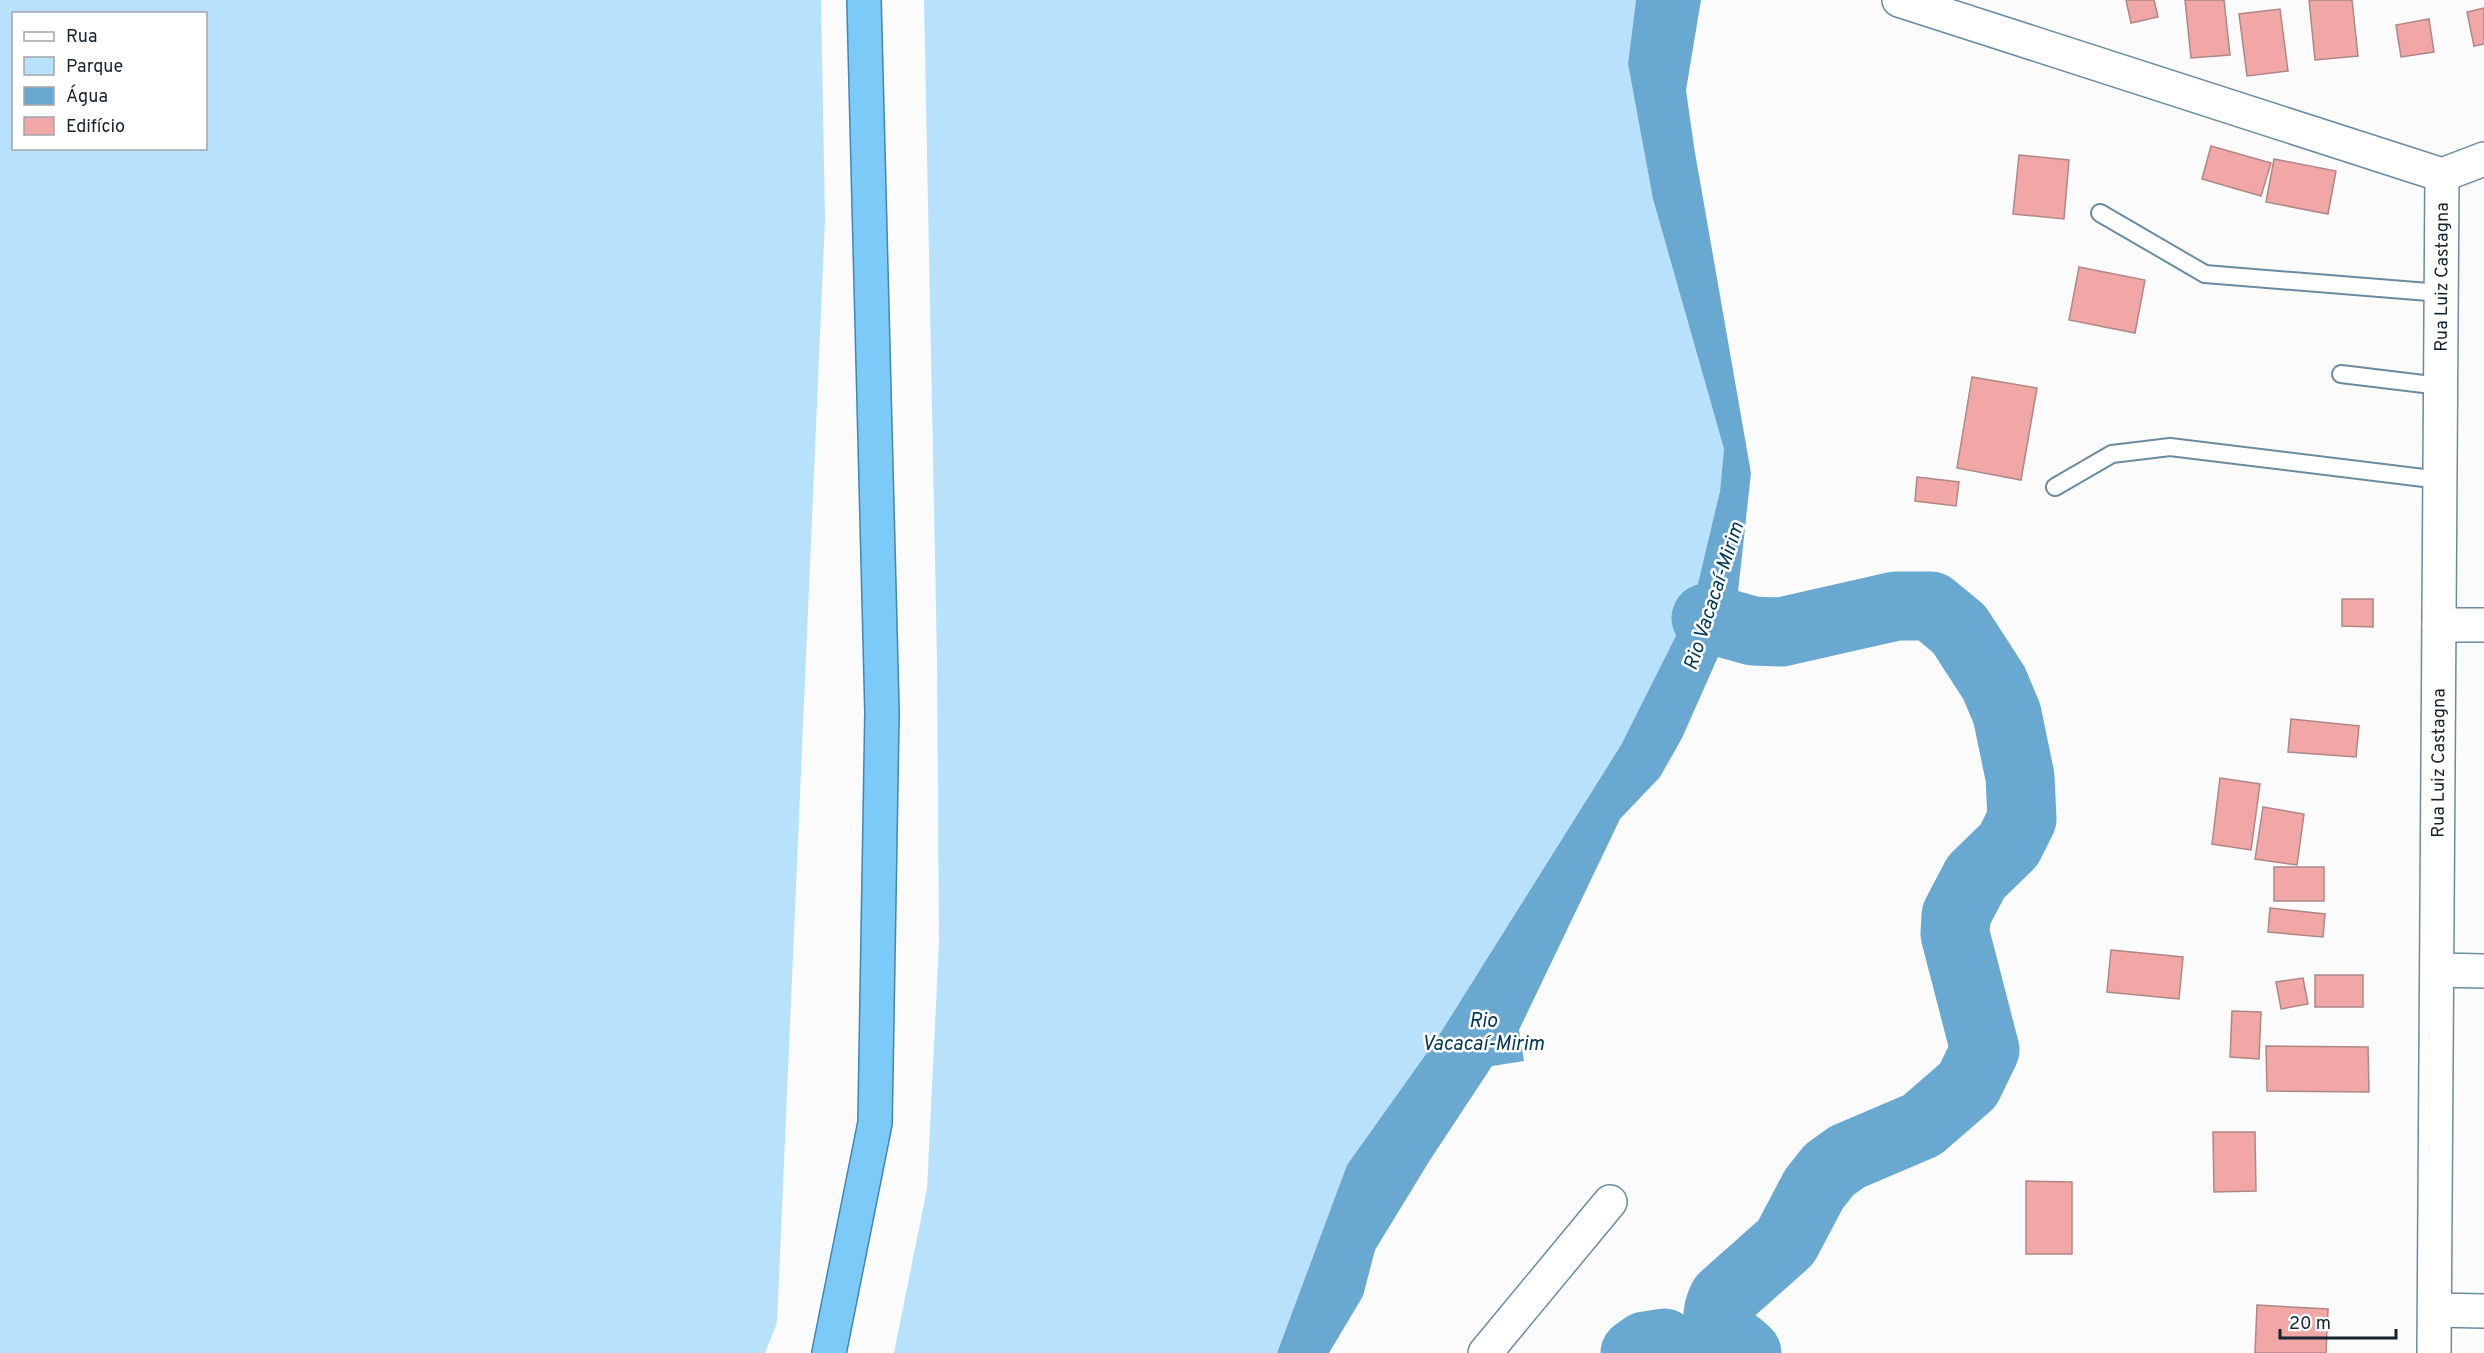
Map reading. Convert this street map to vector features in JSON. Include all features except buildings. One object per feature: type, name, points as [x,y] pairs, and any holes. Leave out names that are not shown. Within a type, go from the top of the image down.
[{"type":"highway","points":[[829,1353],[875,1122],[882,712],[864,0]]},
{"type":"street","points":[[1899,0],[2442,175],[2484,159]]},
{"type":"street","name":"Rua Luiz Castagna","points":[[2434,1353],[2442,175]]},
{"type":"street","points":[[2439,625],[2484,625]]},
{"type":"street","points":[[2437,970],[2484,971]]},
{"type":"street","points":[[1485,1353],[1610,1202]]},
{"type":"street","points":[[2435,1310],[2484,1311]]},
{"type":"lane","points":[[2100,213],[2205,274],[2441,293]]},
{"type":"lane","points":[[2341,374],[2440,386]]},
{"type":"lane","points":[[2055,487],[2112,454],[2170,447],[2440,480]]},
{"type":"green space","points":[[0,0],[821,0],[825,219],[777,1323],[765,1353],[0,1353]]},
{"type":"green space","points":[[924,0],[1636,0],[1628,64],[1653,199],[1724,449],[1720,491],[1694,600],[1621,745],[1436,1040],[1347,1165],[1277,1353],[894,1353],[927,1189],[939,943],[937,660]]},
{"type":"water","name":"Rio Vacacaí-Mirim","points":[[1636,0],[1701,0],[1686,90],[1751,473],[1737,601],[1755,622],[1725,641],[1682,738],[1660,777],[1620,819],[1519,1030],[1524,1061],[1492,1066],[1430,1160],[1375,1250],[1363,1296],[1329,1353],[1277,1353],[1347,1165],[1436,1040],[1621,745],[1694,600],[1720,491],[1724,449],[1653,199],[1628,64]]},
{"type":"waterway","points":[[1706,618],[1753,631],[1781,632],[1896,606],[1931,606],[1959,629],[1994,683],[2007,714],[2020,777],[2022,819],[2009,845],[1976,877],[1956,915],[1955,934],[1985,1050],[1968,1085],[1922,1125],[1847,1157],[1829,1170],[1814,1189],[1786,1242],[1723,1298],[1719,1309],[1719,1325],[1722,1331],[1747,1353]]},
{"type":"waterway","points":[[1635,1353],[1645,1346],[1664,1343],[1678,1353]]}]
